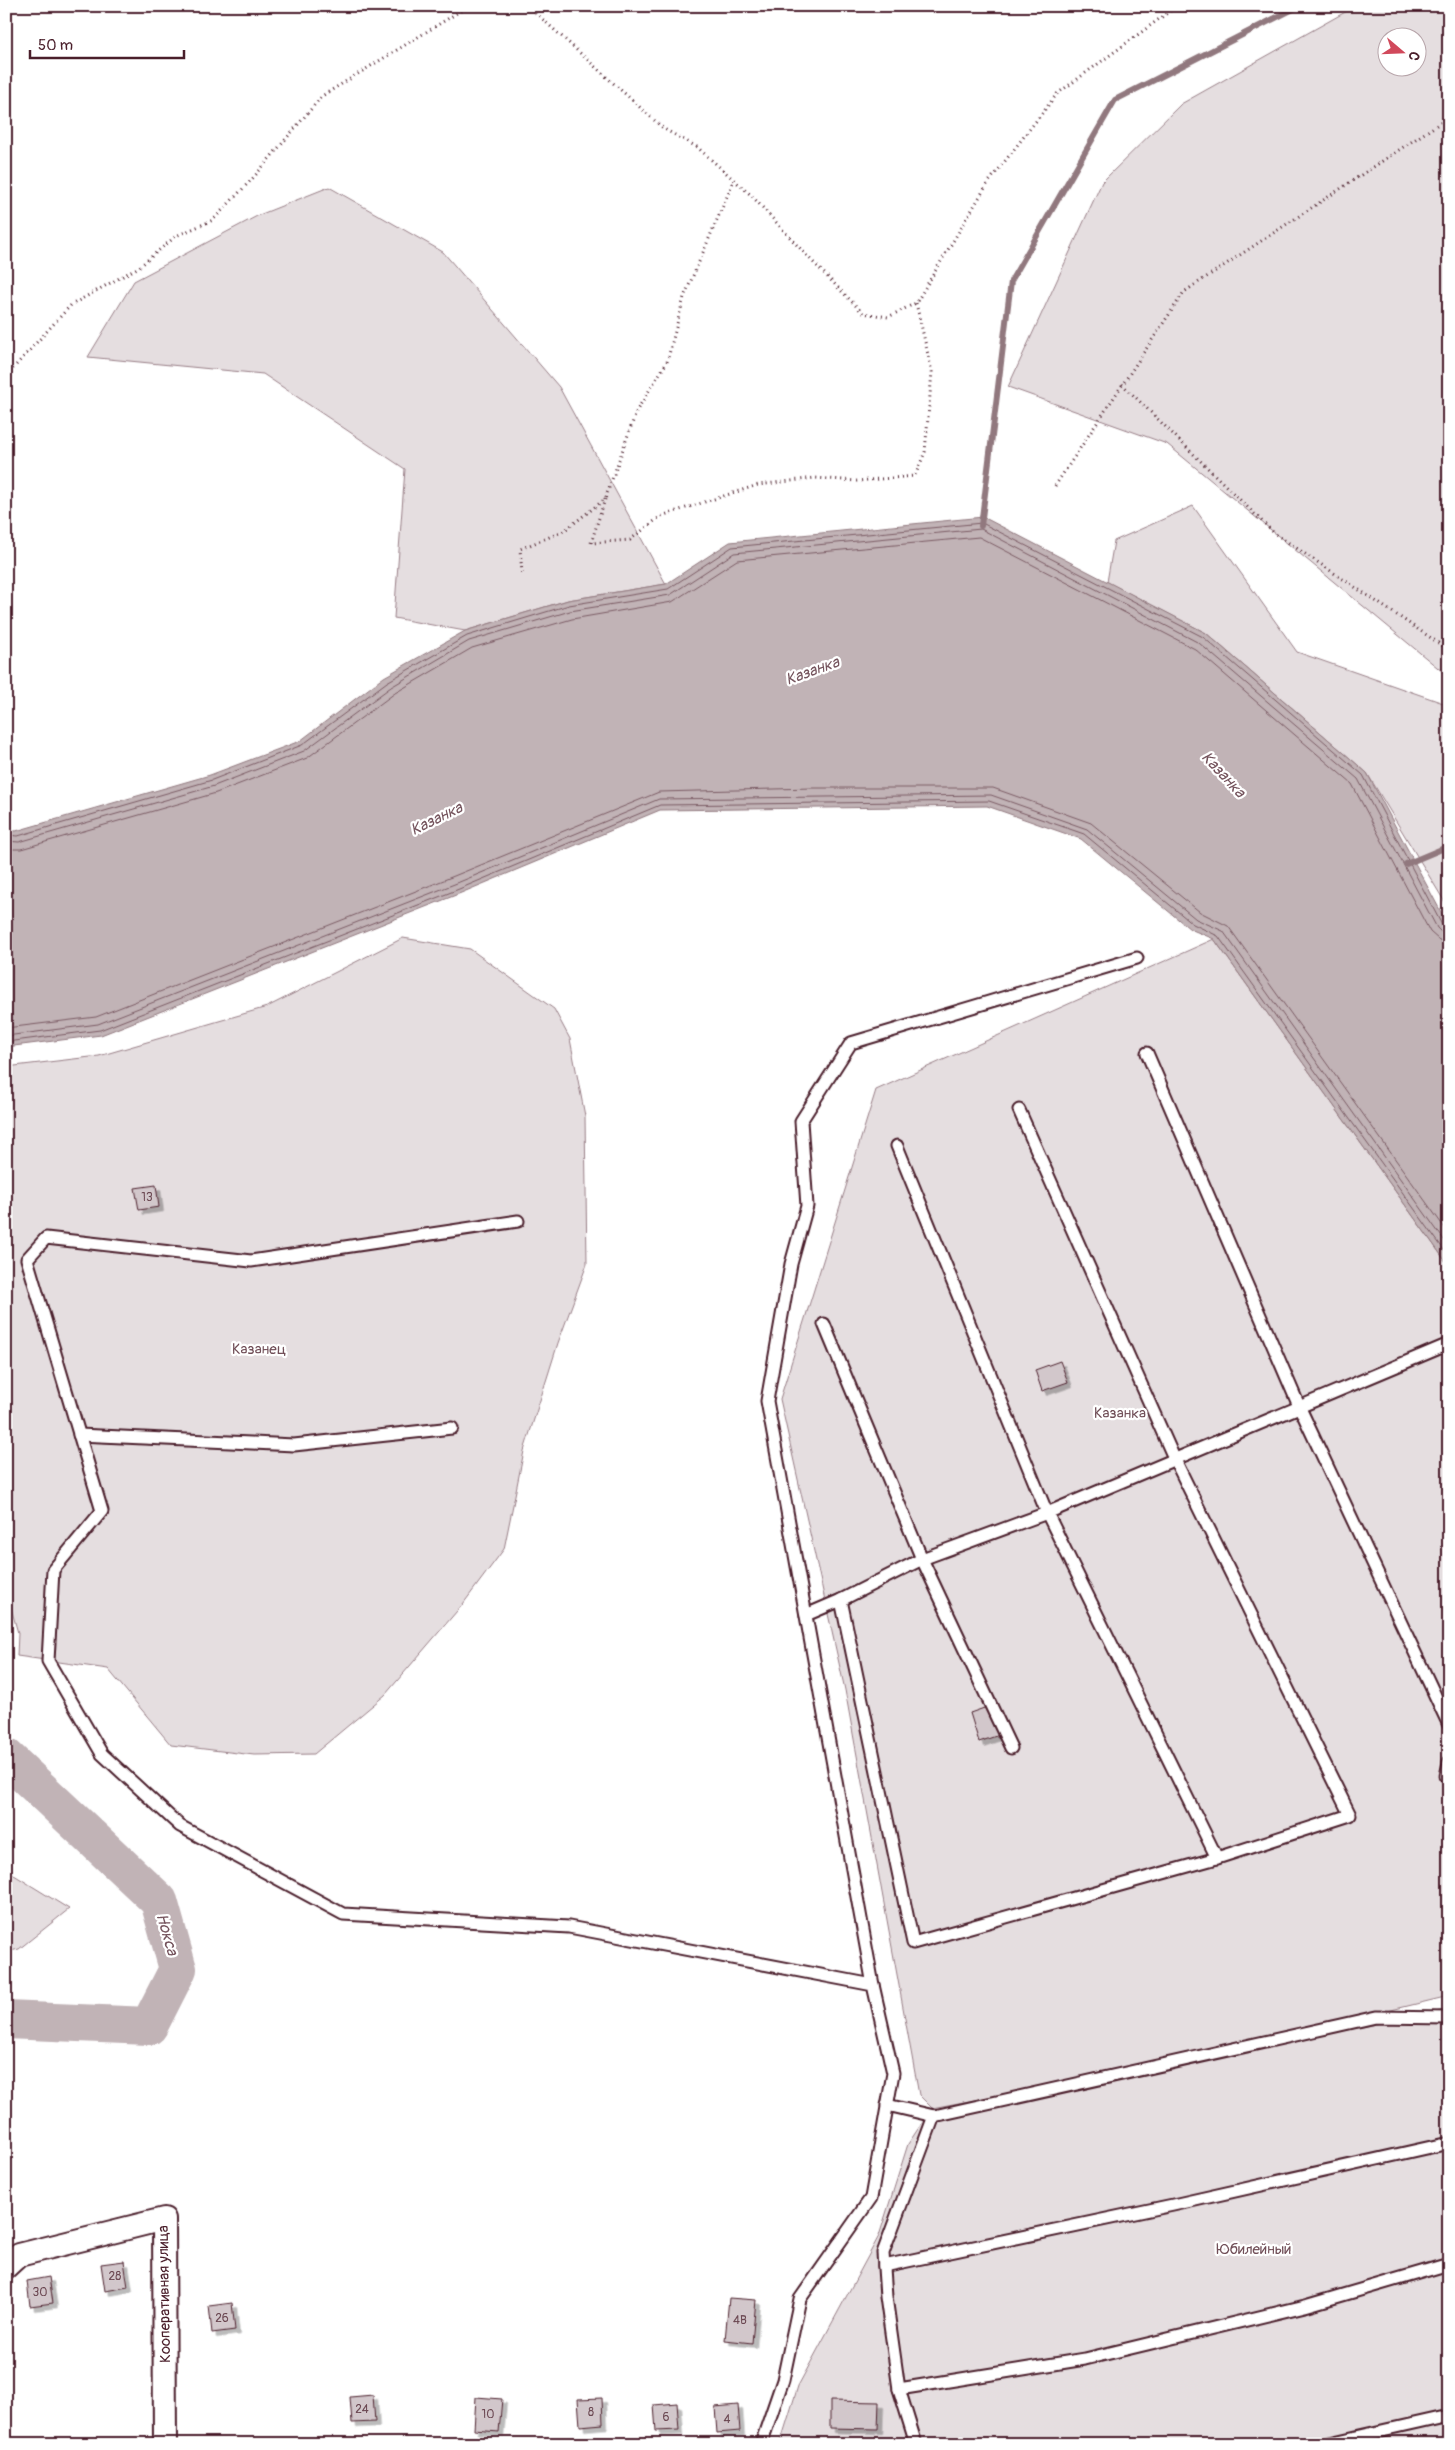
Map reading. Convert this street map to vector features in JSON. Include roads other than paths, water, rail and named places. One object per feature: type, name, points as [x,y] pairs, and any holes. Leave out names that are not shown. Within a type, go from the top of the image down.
[{"type":"street","name":"Кооперативная улица","points":[[6,2267],[19,2255],[164,2219],[165,2444]]},
{"type":"lane","points":[[761,2444],[783,2380],[800,2299],[871,2198],[893,2073],[873,1985],[767,1401],[791,1264],[807,1206],[801,1121],[851,1043],[1137,958]]},
{"type":"lane","points":[[1147,1053],[1299,1406],[1449,1725]]},
{"type":"lane","points":[[841,1600],[913,1944],[1216,1858],[1350,1816],[1174,1458],[1019,1110]]},
{"type":"lane","points":[[896,1146],[1047,1513],[1216,1858]]},
{"type":"lane","points":[[518,1221],[251,1261],[46,1238],[27,1259],[102,1511],[53,1570],[48,1661],[102,1754],[180,1826],[343,1914],[569,1927],[873,1985]]},
{"type":"lane","points":[[824,1324],[922,1559],[1012,1748]]},
{"type":"lane","points":[[806,1615],[841,1600],[922,1559],[1047,1513],[1449,1344]]},
{"type":"lane","points":[[79,1435],[294,1445],[452,1428]]},
{"type":"lane","points":[[1446,1776],[1449,1762]]},
{"type":"lane","points":[[887,2105],[934,2116],[1376,2017],[1449,2018]]},
{"type":"lane","points":[[916,2444],[899,2389],[886,2297],[883,2253],[934,2116]]},
{"type":"lane","points":[[884,2266],[1173,2205],[1449,2143]]},
{"type":"lane","points":[[899,2389],[1085,2359],[1305,2306],[1449,2264]]},
{"type":"lane","points":[[1325,2444],[1449,2416]]},
{"type":"water","name":"Казанка","points":[[983,517],[1206,633],[1367,773],[1449,927],[1449,1266],[1214,939],[1190,929],[1081,839],[987,806],[660,810],[461,893],[101,1035],[6,1047],[6,830],[16,831],[210,775],[300,741],[384,677],[465,631],[568,600],[666,584],[730,542]]},
{"type":"waterway","points":[[981,526],[1011,281],[1115,100],[1299,6]]},
{"type":"waterway","points":[[1406,864],[1449,846]]},
{"type":"waterway","name":"Нокса","points":[[6,1757],[159,1901],[178,1969],[149,2026],[6,2020]]},
{"type":"park label","name":"Казанец","points":[[259,1349]]},
{"type":"park label","name":"Юбилейный","points":[[1254,2249]]}]
